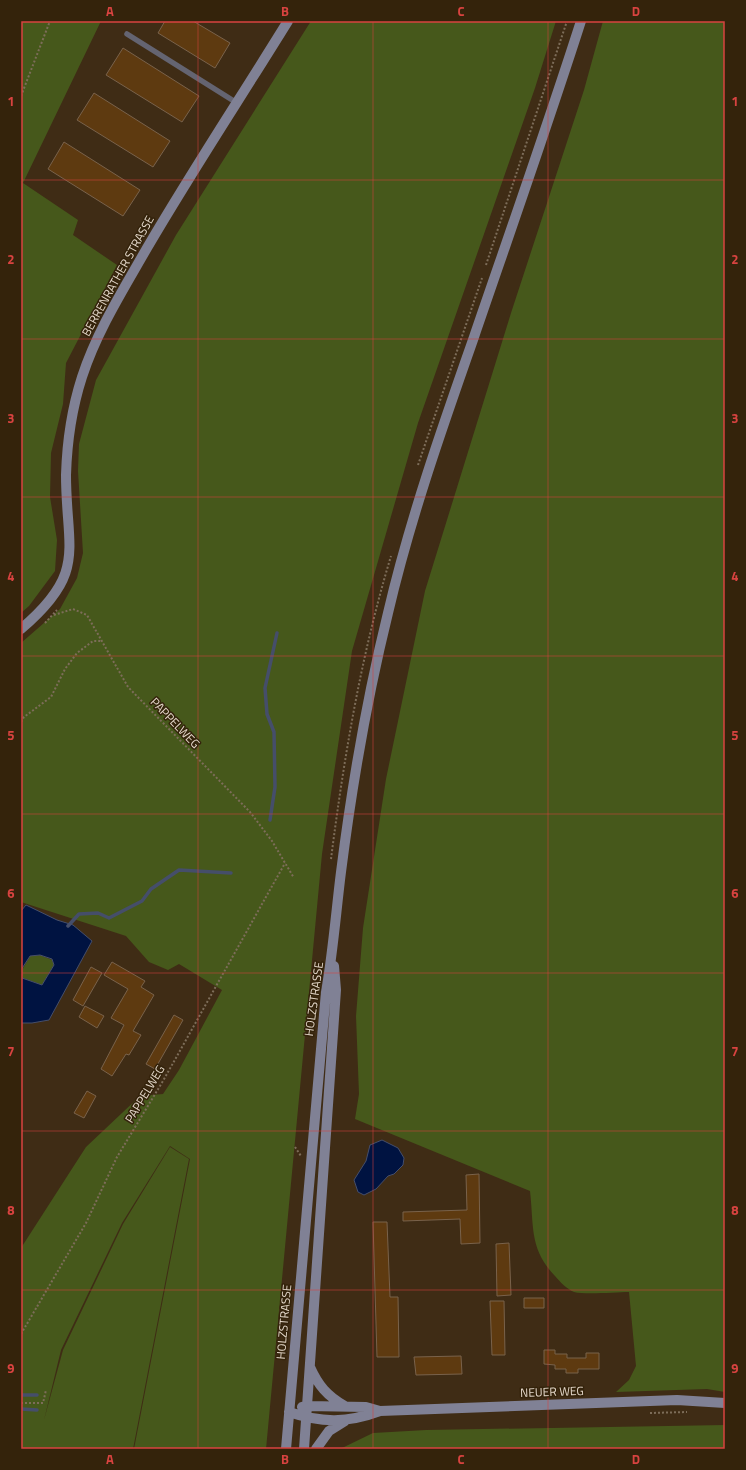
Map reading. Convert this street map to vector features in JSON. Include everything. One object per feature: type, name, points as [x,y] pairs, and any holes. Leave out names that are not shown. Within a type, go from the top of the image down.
[{"type":"main road","name":"BERRENRATHER STRASSE","points":[[21,629],[47,606],[58,590],[66,572],[70,553],[66,475],[70,427],[82,377],[98,335],[167,213],[288,21]]},
{"type":"main road","points":[[333,952],[341,872],[356,769],[388,613],[412,524],[437,442],[549,122],[581,21]]},
{"type":"main road","name":"HOLZSTRASSE","points":[[286,1449],[326,992],[333,952]]},
{"type":"main road","name":"HOLZSTRASSE","points":[[304,1449],[336,990],[333,952]]},
{"type":"main road","points":[[309,1365],[320,1386],[334,1400],[345,1406]]},
{"type":"main road","name":"NEUER WEG","points":[[289,1412],[306,1418],[322,1421],[366,1416],[380,1411],[677,1400],[725,1403]]},
{"type":"main road","name":"NEUER WEG","points":[[289,1412],[307,1406],[366,1406],[380,1411]]},
{"type":"main road","points":[[316,1449],[329,1430],[352,1418]]},
{"type":"lane","points":[[127,34],[236,103]]},
{"type":"path","points":[[21,96],[50,21]]},
{"type":"path","points":[[485,270],[567,21]]},
{"type":"path","points":[[417,469],[482,277]]},
{"type":"path","points":[[330,863],[340,786],[358,686],[382,584],[391,553]]},
{"type":"path","points":[[42,625],[53,616],[57,609]]},
{"type":"path","name":"PAPPELWEG","points":[[53,616],[73,610],[87,615],[128,687],[250,812],[272,841],[294,878]]},
{"type":"path","points":[[21,722],[51,697],[65,670],[78,653],[93,640],[101,641]]},
{"type":"path","name":"PAPPELWEG","points":[[21,1334],[86,1223],[117,1157],[164,1081],[285,863]]},
{"type":"path","points":[[295,1147],[302,1158],[303,1150]]},
{"type":"path","points":[[21,1403],[43,1403],[46,1390]]},
{"type":"path","points":[[649,1413],[688,1412]]},
{"type":"green space","points":[[21,21],[101,21],[23,183],[78,220],[73,235],[117,265],[66,363],[63,404],[51,453],[50,497],[57,540],[55,571],[29,606],[21,613]]},
{"type":"green space","points":[[311,21],[556,21],[535,88],[418,423],[352,651],[322,854],[266,1449],[134,1449],[190,1159],[170,1146],[122,1223],[61,1350],[44,1420],[63,1350],[123,1224],[170,1147],[189,1159],[133,1449],[21,1449],[21,1248],[86,1147],[140,1096],[163,1094],[179,1070],[222,990],[179,964],[168,970],[149,962],[126,936],[21,902],[21,643],[60,609],[77,578],[83,553],[78,471],[79,444],[96,380],[176,235]]},
{"type":"green space","points":[[603,21],[725,21],[725,1392],[707,1389],[616,1392],[629,1380],[636,1366],[629,1292],[579,1293],[571,1291],[559,1281],[547,1266],[537,1246],[534,1236],[530,1191],[355,1119],[359,1094],[356,1016],[363,928],[386,779],[425,591],[511,313],[584,90]]},
{"type":"green space","points":[[40,955],[52,960],[54,965],[42,985],[23,978],[21,972],[30,956]]},
{"type":"green space","points":[[725,1425],[725,1449],[340,1449],[373,1433],[426,1430]]},
{"type":"water","points":[[26,905],[57,920],[73,925],[92,941],[49,1020],[32,1023],[21,1023],[21,973],[22,978],[42,985],[54,965],[52,959],[40,955],[30,956],[21,970],[21,911]]},
{"type":"water","points":[[382,1140],[398,1148],[404,1158],[403,1165],[394,1174],[388,1176],[376,1189],[364,1195],[358,1192],[354,1180],[366,1161],[370,1145]]},
{"type":"building","points":[[165,21],[193,21],[230,43],[215,68],[158,33]]},
{"type":"building","points":[[123,48],[199,96],[182,122],[106,75]]},
{"type":"building","points":[[94,93],[170,141],[153,167],[77,120]]},
{"type":"building","points":[[64,142],[140,190],[123,216],[48,169]]},
{"type":"building","points":[[112,962],[145,981],[141,987],[154,995],[133,1031],[141,1035],[129,1055],[126,1054],[112,1076],[101,1069],[124,1025],[111,1018],[128,989],[104,975]]},
{"type":"building","points":[[91,967],[102,973],[83,1006],[73,1000]]},
{"type":"building","points":[[85,1006],[104,1016],[97,1028],[79,1017]]},
{"type":"building","points":[[174,1015],[183,1020],[155,1069],[146,1064]]},
{"type":"building","points":[[87,1091],[96,1096],[84,1118],[74,1113]]},
{"type":"building","points":[[479,1174],[480,1243],[461,1244],[460,1219],[403,1221],[403,1212],[467,1210],[466,1175]]},
{"type":"building","points":[[373,1222],[387,1222],[390,1297],[398,1297],[399,1357],[377,1357]]},
{"type":"building","points":[[509,1243],[511,1295],[497,1296],[496,1244]]},
{"type":"building","points":[[524,1298],[544,1298],[544,1308],[524,1308]]},
{"type":"building","points":[[490,1301],[504,1301],[505,1355],[492,1355]]},
{"type":"building","points":[[544,1350],[555,1350],[555,1354],[567,1354],[567,1358],[586,1358],[586,1353],[599,1353],[599,1369],[578,1369],[578,1373],[566,1373],[566,1369],[555,1369],[555,1365],[544,1364]]},
{"type":"building","points":[[461,1356],[462,1374],[416,1375],[414,1357]]},
{"type":"waterway","points":[[270,820],[275,787],[274,732],[267,714],[265,688],[277,633]]},
{"type":"waterway","points":[[68,926],[79,914],[98,913],[109,918],[142,901],[151,889],[179,870],[231,873]]},
{"type":"waterway","points":[[21,1395],[37,1395]]},
{"type":"waterway","points":[[21,1409],[37,1410]]}]
